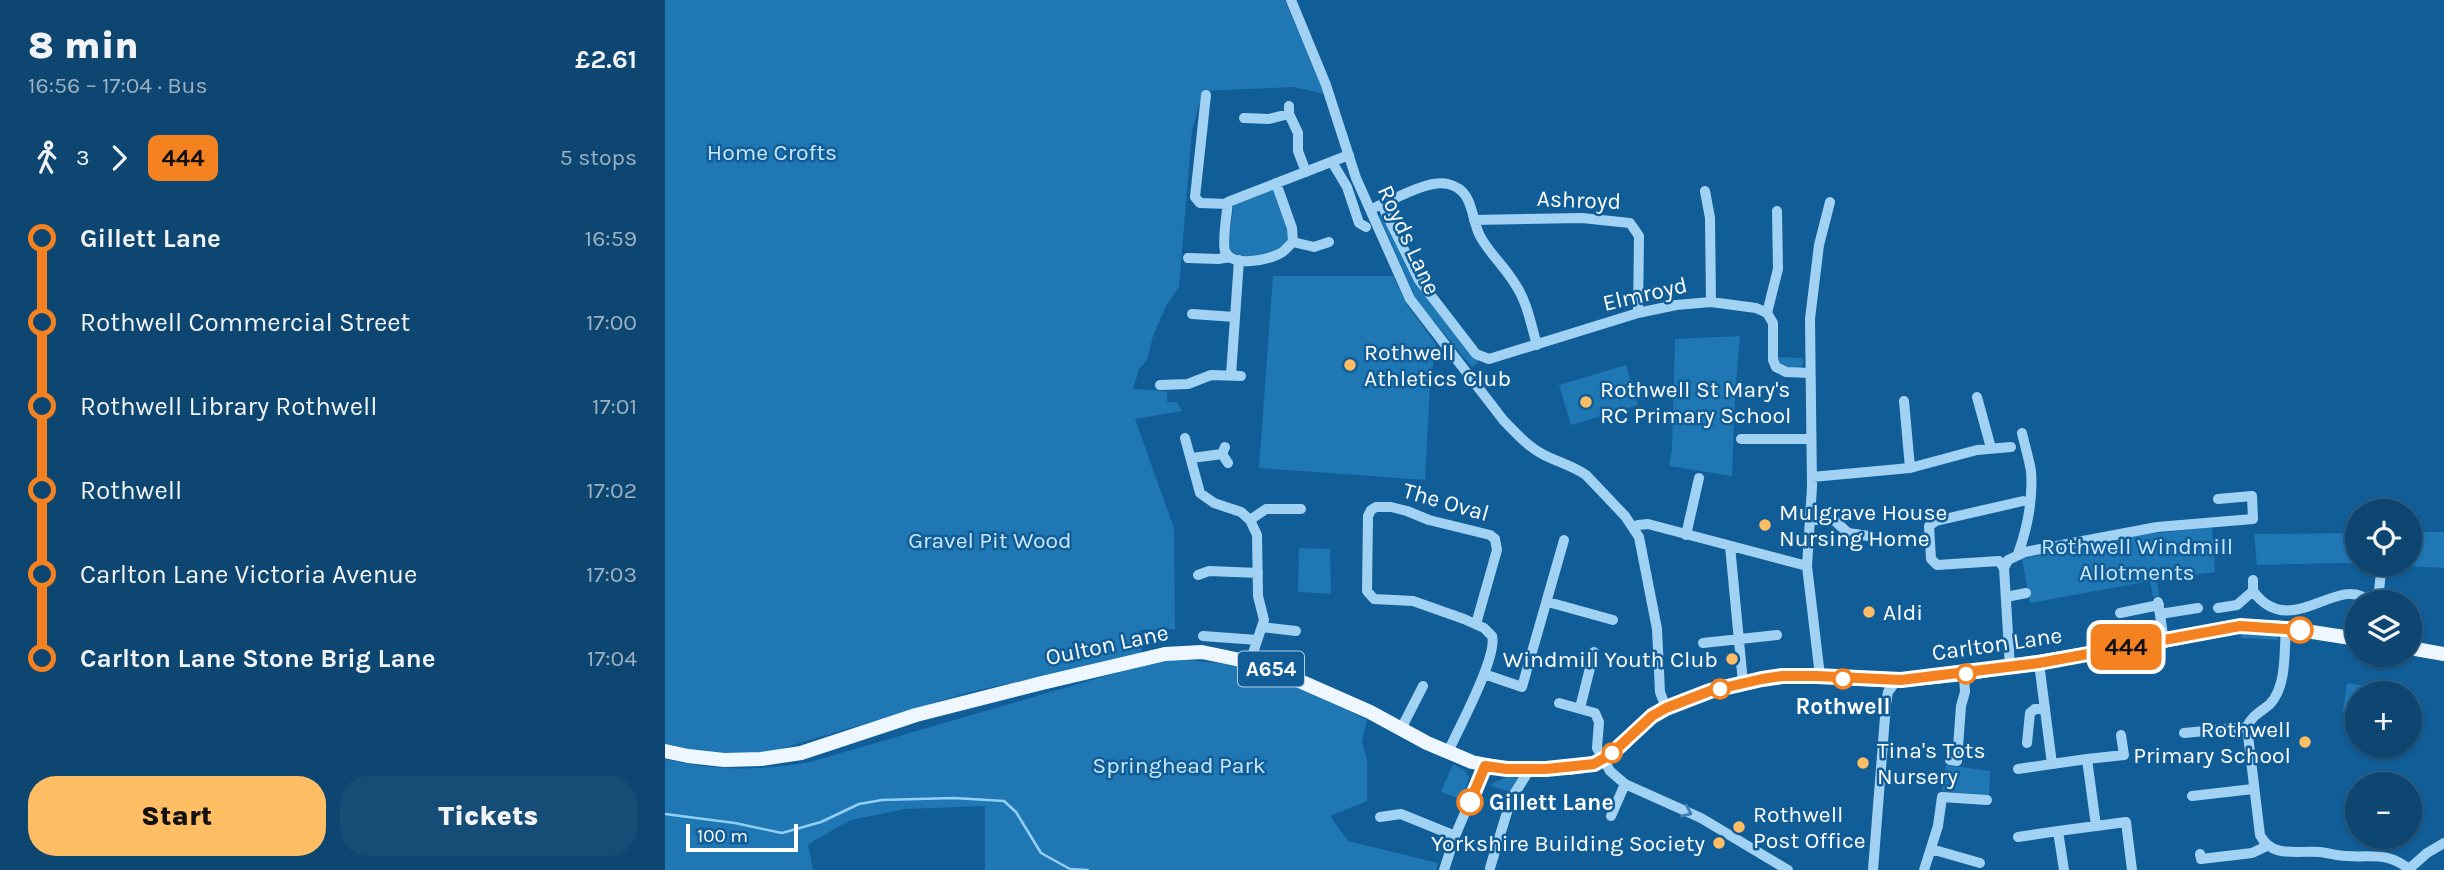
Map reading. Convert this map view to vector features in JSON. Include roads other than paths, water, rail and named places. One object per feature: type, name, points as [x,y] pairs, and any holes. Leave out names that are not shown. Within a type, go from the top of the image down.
[{"type":"main road","name":"Carlton Lane","points":[[1820,676],[1896,681],[1964,674],[2164,642],[2240,626],[2286,628],[2345,637]]},
{"type":"main road","points":[[2422,650],[2444,654]]},
{"type":"main road","name":"Oulton Lane","points":[[665,751],[688,757],[725,760],[761,759],[801,753],[889,723],[1042,683],[1165,654],[1202,652],[1250,662],[1306,683],[1448,752],[1485,766]]},
{"type":"main road","name":"A654","points":[[1485,766],[1530,769],[1583,766],[1603,760],[1622,746],[1652,716],[1710,691],[1782,676],[1820,676]]},
{"type":"street","name":"Royds Lane","points":[[1291,0],[1326,85],[1349,155],[1376,207],[1428,295],[1476,354],[1485,359]]},
{"type":"street","points":[[1206,95],[1196,204],[1228,204]]},
{"type":"street","points":[[1244,118],[1269,119],[1289,110],[1298,133],[1298,151],[1306,172]]},
{"type":"street","points":[[1235,258],[1224,249],[1228,202],[1349,155]]},
{"type":"street","points":[[1332,162],[1347,187],[1359,223],[1366,227]]},
{"type":"street","points":[[1276,183],[1292,228],[1293,242]]},
{"type":"street","points":[[1376,207],[1434,183],[1447,183],[1459,188],[1468,197],[1485,245],[1516,285],[1537,345]]},
{"type":"street","points":[[1705,191],[1710,218],[1711,302]]},
{"type":"street","points":[[1820,676],[1807,566],[1812,477],[1810,319],[1819,245],[1830,202]]},
{"type":"street","name":"Royds Lane","points":[[1376,207],[1410,299],[1504,421],[1531,447],[1586,475],[1634,527],[1641,548],[1657,629],[1659,687],[1666,708]]},
{"type":"street","points":[[1777,211],[1778,269],[1767,313],[1773,323],[1773,360],[1776,367],[1786,372],[1810,373]]},
{"type":"street","name":"Ashroyd","points":[[1474,220],[1582,218],[1630,223],[1639,236],[1638,313]]},
{"type":"street","points":[[1293,242],[1314,247],[1329,242]]},
{"type":"street","points":[[1188,258],[1271,257],[1293,242]]},
{"type":"street","points":[[1160,385],[1188,384],[1211,375],[1236,375],[1235,258]]},
{"type":"street","name":"Elmroyd","points":[[1485,359],[1638,313],[1676,305],[1711,302],[1756,308],[1767,313]]},
{"type":"street","points":[[1192,314],[1235,317]]},
{"type":"street","points":[[1171,397],[1172,385]]},
{"type":"street","points":[[1977,397],[1991,448]]},
{"type":"street","points":[[1904,401],[1910,468]]},
{"type":"street","points":[[2018,554],[2025,532],[2031,472],[2022,433]]},
{"type":"street","points":[[1185,438],[1201,493],[1207,500],[1241,512],[1257,535],[1258,596],[1263,614],[1262,626],[1250,662]]},
{"type":"street","points":[[1741,439],[1811,439]]},
{"type":"street","points":[[1812,477],[1910,468],[1991,448],[2011,447]]},
{"type":"street","points":[[1192,458],[1225,454]]},
{"type":"street","points":[[1686,535],[1699,478]]},
{"type":"street","points":[[2010,667],[2004,568],[2008,560],[2018,554],[2157,527],[2253,519],[2252,496],[2218,499]]},
{"type":"street","points":[[2004,568],[1999,561],[1947,561],[1937,565],[1931,559],[1928,532],[1932,522],[2017,505]]},
{"type":"street","name":"The Oval","points":[[1376,507],[1399,508],[1429,520],[1490,535],[1496,539],[1497,550],[1476,624],[1413,601],[1377,600],[1370,597],[1367,591],[1368,516],[1371,510],[1376,507]]},
{"type":"street","points":[[1249,520],[1266,509],[1301,509]]},
{"type":"street","points":[[1809,520],[1833,520],[1848,533],[1870,537]]},
{"type":"street","points":[[1634,527],[1648,524],[1807,566]]},
{"type":"street","points":[[1483,674],[1521,691],[1563,544],[1549,545]]},
{"type":"street","points":[[1730,546],[1743,683]]},
{"type":"street","points":[[1206,570],[1258,573]]},
{"type":"street","points":[[2218,608],[2238,605],[2253,586],[2265,605],[2280,609],[2301,610],[2316,606],[2336,595],[2345,594]]},
{"type":"street","points":[[2006,597],[2026,593]]},
{"type":"street","points":[[1548,602],[1613,620]]},
{"type":"street","points":[[2159,607],[2164,642]]},
{"type":"street","points":[[2120,613],[2159,607],[2198,608]]},
{"type":"street","points":[[1448,752],[1483,674],[1494,642],[1489,632],[1476,624]]},
{"type":"street","points":[[1262,626],[1296,632]]},
{"type":"street","points":[[2286,628],[2279,689],[2270,704],[2254,715],[2247,727],[2260,835],[2267,846],[2279,851],[2388,857],[2409,869],[2427,853],[2444,843]]},
{"type":"street","points":[[1703,643],[1777,635]]},
{"type":"street","points":[[1203,636],[1257,640]]},
{"type":"street","points":[[1580,708],[1594,652]]},
{"type":"street","points":[[2039,663],[2052,764]]},
{"type":"street","points":[[1950,760],[1957,761],[1961,706],[1965,692],[1964,674]]},
{"type":"street","points":[[1873,870],[1885,712],[1887,697],[1896,681]]},
{"type":"street","points":[[1401,729],[1422,687],[1410,683]]},
{"type":"street","points":[[1559,703],[1590,710],[1598,717],[1597,748],[1611,771],[1625,784],[1701,818],[1788,870]]},
{"type":"street","points":[[2027,745],[2030,713],[2035,709],[2045,708]]},
{"type":"street","points":[[2184,733],[2247,727]]},
{"type":"street","points":[[2018,769],[2123,755],[2121,735]]},
{"type":"street","points":[[2087,759],[2096,826]]},
{"type":"street","points":[[1444,870],[1455,836],[1485,766]]},
{"type":"street","points":[[1490,868],[1511,799],[1530,769]]},
{"type":"street","points":[[1611,816],[1625,784]]},
{"type":"street","points":[[2192,796],[2253,789]]},
{"type":"street","points":[[1924,870],[1938,826],[1942,797],[1987,800]]},
{"type":"street","points":[[1380,817],[1401,814],[1455,836]]},
{"type":"street","points":[[2018,836],[2126,822],[2132,870]]},
{"type":"street","points":[[2058,831],[2064,870]]},
{"type":"street","points":[[2200,854],[2200,859],[2252,853],[2267,846]]},
{"type":"street","points":[[1931,849],[1980,863]]},
{"type":"street","points":[[2350,870],[2351,857]]},
{"type":"waterway","points":[[665,814],[735,823],[782,833],[821,822],[859,804],[882,800],[954,798],[1004,801],[1016,812],[1041,853],[1070,869],[1088,870]]},
{"type":"place","name":"Rothwell Athletics Club","points":[[1350,365]]},
{"type":"place","name":"Rothwell St Mary's RC Primary School","points":[[1586,402]]},
{"type":"place","name":"Mulgrave House Nursing Home","points":[[1765,525]]},
{"type":"place","name":"Aldi","points":[[1869,612]]},
{"type":"place","name":"Windmill Youth Club","points":[[1732,659]]},
{"type":"place","name":"Rothwell","points":[[1843,679]]},
{"type":"place","name":"Rothwell Primary School","points":[[2305,742]]},
{"type":"place","name":"Tina's Tots Nursery","points":[[1863,763]]},
{"type":"place","name":"Gillett Lane","points":[[1470,802]]},
{"type":"place","name":"Rothwell Post Office","points":[[1739,827]]},
{"type":"place","name":"Yorkshire Building Society","points":[[1719,843]]},
{"type":"park label","name":"Home Crofts","points":[[772,152]]},
{"type":"park label","name":"Gravel Pit Wood","points":[[990,540]]},
{"type":"park label","name":"Rothwell Windmill Allotments","points":[[2137,559]]},
{"type":"park label","name":"Springhead Park","points":[[1179,765]]}]
